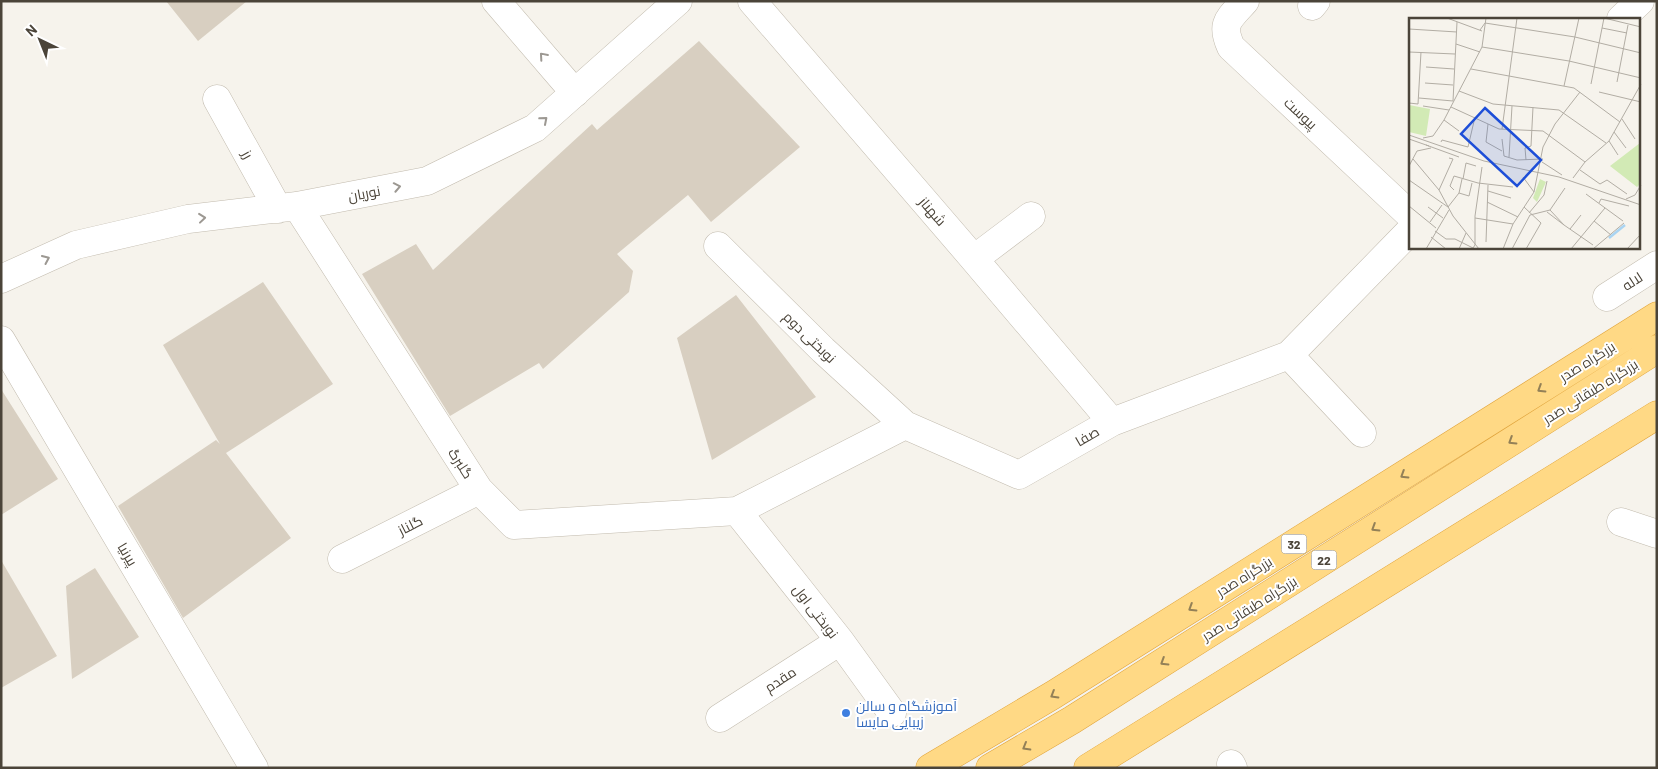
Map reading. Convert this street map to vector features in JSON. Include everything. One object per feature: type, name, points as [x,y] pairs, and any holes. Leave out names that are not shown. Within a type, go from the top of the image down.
[{"type":"highway","name":"بزرگراه صدر","points":[[930,768],[1053,696],[1657,316]]},
{"type":"highway","name":"بزرگراه طبقاتی صدر","points":[[990,768],[1072,720],[1657,349]]},
{"type":"highway","points":[[1088,768],[1657,415]]},
{"type":"highway","points":[[1102,768],[1657,425]]},
{"type":"street","points":[[496,1],[575,93]]},
{"type":"street","name":"نوریان","points":[[1,278],[76,245],[188,219],[288,208],[427,181],[535,128],[678,1]]},
{"type":"street","name":"شهناز","points":[[752,1],[1112,422]]},
{"type":"street","name":"پیوست","points":[[1245,1],[1227,21],[1226,36],[1231,48],[1409,215]]},
{"type":"street","points":[[1622,18],[1640,1]]},
{"type":"street","name":"رز","points":[[217,99],[288,208]]},
{"type":"street","name":"گلبرگ","points":[[288,208],[479,490],[514,525],[737,511]]},
{"type":"street","points":[[974,259],[1031,216]]},
{"type":"street","name":"صفا","points":[[905,425],[1019,475],[1112,422],[1289,355],[1409,233]]},
{"type":"street","name":"نوبختی دوم","points":[[718,246],[823,350],[905,425]]},
{"type":"street","name":"لاله","points":[[1607,297],[1657,265]]},
{"type":"street","name":"پیرنیا","points":[[1,340],[254,768]]},
{"type":"street","points":[[1289,355],[1362,433]]},
{"type":"street","points":[[737,511],[905,425]]},
{"type":"street","name":"گلناز","points":[[342,559],[479,490]]},
{"type":"street","name":"نوبختی اول","points":[[737,511],[840,641],[892,713]]},
{"type":"street","points":[[1621,522],[1657,534]]},
{"type":"street","name":"مقدم","points":[[720,718],[840,641]]},
{"type":"building","points":[[166,1],[247,1],[198,41]]},
{"type":"building","points":[[699,41],[800,147],[711,222],[688,195],[617,254],[633,271],[629,292],[543,369],[539,363],[450,416],[362,274],[416,244],[433,270],[592,124],[597,130]]},
{"type":"building","points":[[263,282],[333,384],[226,453],[291,538],[183,618],[118,506],[216,440],[220,444],[163,345]]},
{"type":"building","points":[[736,295],[816,397],[712,460],[677,338]]},
{"type":"building","points":[[1,389],[58,479],[1,515]]},
{"type":"building","points":[[1,560],[57,656],[1,688]]},
{"type":"building","points":[[95,568],[139,637],[72,679],[66,586]]},
{"type":"place","name":"آموزشگاه و سالن زیبایی مایسا","points":[[846,713]]}]
